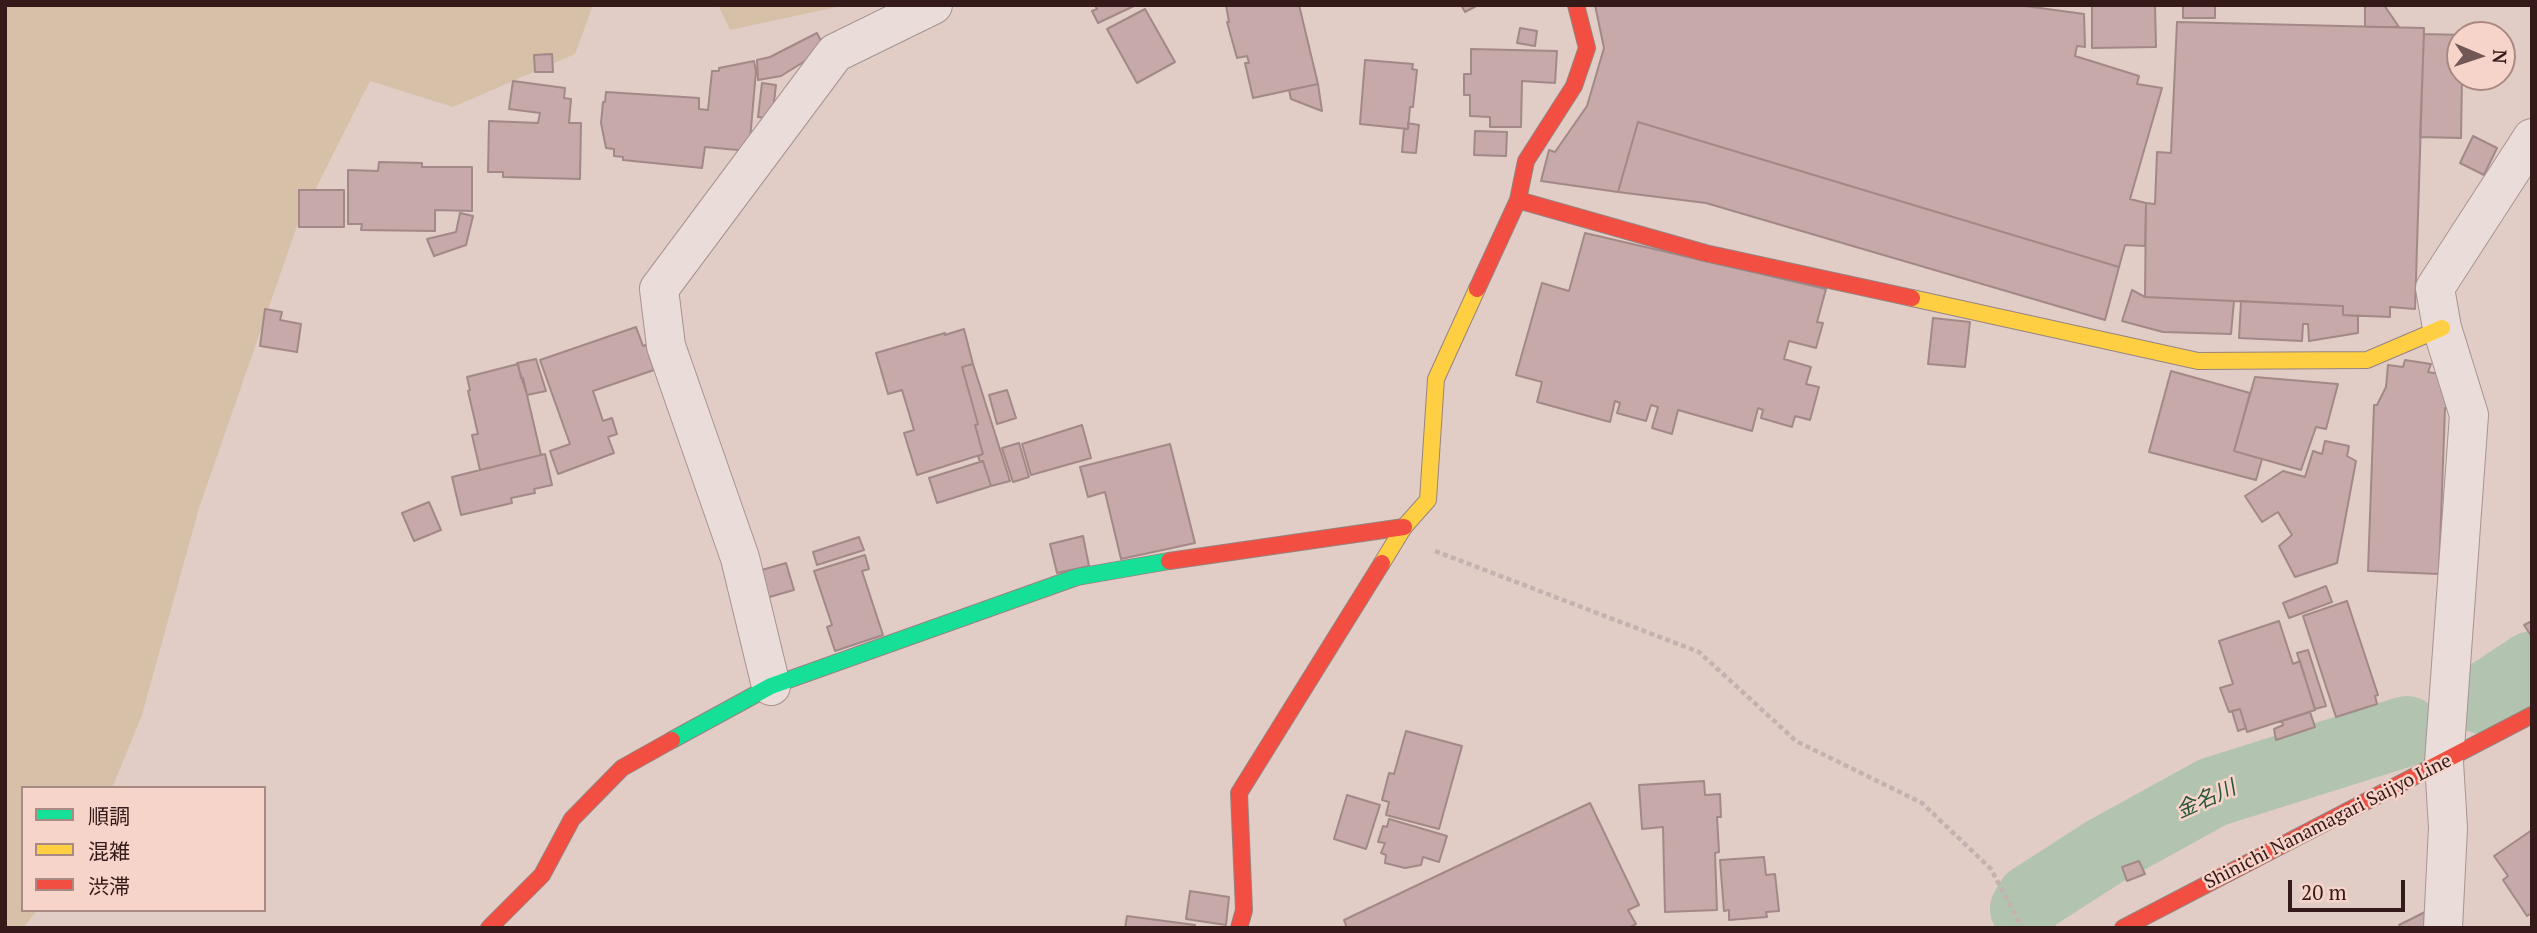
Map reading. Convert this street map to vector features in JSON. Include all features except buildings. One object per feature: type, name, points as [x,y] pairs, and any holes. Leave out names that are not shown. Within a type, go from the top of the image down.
[{"type":"street","points":[[771,686],[740,558],[666,346],[659,289],[835,53],[933,5]]},
{"type":"street","points":[[1239,928],[1244,910],[1240,793],[1404,527],[1428,500],[1436,379],[1518,200],[1526,161],[1574,86],[1587,48],[1576,5]]},
{"type":"street","points":[[2444,928],[2448,828],[2444,762],[2469,415],[2442,328],[2435,288],[2516,191],[2532,138]]},
{"type":"street","points":[[1518,200],[1705,253],[2198,361],[2367,360],[2442,328]]},
{"type":"street","points":[[489,928],[542,875],[572,819],[622,768],[771,686],[1077,577],[1211,554],[1404,527]]},
{"type":"street","name":"Shinichi Nanamagari Saijyo Line","points":[[2123,928],[2532,715]]},
{"type":"path","points":[[1404,527],[1429,549],[1699,652],[1796,741],[1922,803],[1991,869],[2022,928]]},
{"type":"shaded area","points":[[5,5],[593,5],[575,54],[453,107],[370,81],[297,226],[199,508],[142,715],[113,786],[21,786],[21,912],[35,912],[23,928],[5,928]]},
{"type":"shaded area","points":[[718,5],[846,5],[730,30]]},
{"type":"waterway","name":"金名川","points":[[2482,699],[2532,666]]},
{"type":"waterway","name":"金名川","points":[[2025,909],[2031,899],[2104,852],[2213,792],[2407,731]]},
{"type":"traffic: fast","points":[[672,740],[771,686],[1077,577],[1169,561]]},
{"type":"traffic: slow","points":[[1382,563],[1404,527],[1428,500],[1436,379],[1477,289]]},
{"type":"traffic: slow","points":[[1912,298],[2198,361],[2367,360],[2442,328]]},
{"type":"traffic: jam","points":[[1477,289],[1518,200],[1526,161],[1574,86],[1587,48],[1576,5]]},
{"type":"traffic: jam","points":[[1518,200],[1705,253],[1912,298]]},
{"type":"traffic: jam","points":[[1169,561],[1404,527]]},
{"type":"traffic: jam","points":[[1239,928],[1244,910],[1239,793],[1382,563]]},
{"type":"traffic: jam","points":[[2123,928],[2532,715]]},
{"type":"traffic: jam","points":[[489,928],[542,875],[572,819],[622,768],[672,740]]}]
